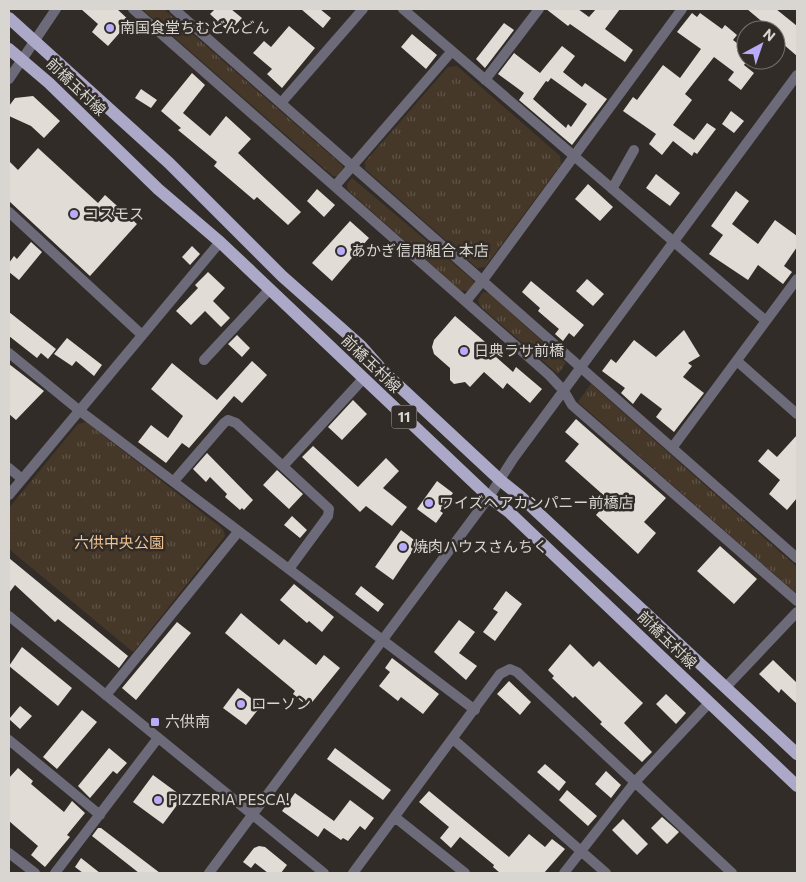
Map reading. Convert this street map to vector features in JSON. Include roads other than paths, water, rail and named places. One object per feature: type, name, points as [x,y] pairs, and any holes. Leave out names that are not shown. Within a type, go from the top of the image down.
[{"type":"main road","name":"前橋玉村線","points":[[9,18],[35,39],[169,164],[282,276],[361,346],[384,372],[797,754]]},
{"type":"main road","name":"前橋玉村線","points":[[9,49],[22,59],[158,189],[220,242],[489,497],[509,512],[797,786]]},
{"type":"street","points":[[9,79],[56,9]]},
{"type":"street","points":[[133,9],[466,301],[564,391],[572,405],[797,601]]},
{"type":"street","points":[[174,9],[797,558]]},
{"type":"street","points":[[281,103],[363,9]]},
{"type":"street","points":[[403,9],[766,321]]},
{"type":"street","points":[[485,80],[539,9]]},
{"type":"street","points":[[466,301],[682,9]]},
{"type":"street","points":[[335,186],[452,51]]},
{"type":"street","points":[[208,873],[253,816],[489,497],[564,391],[797,75]]},
{"type":"street","points":[[612,189],[634,150]]},
{"type":"street","points":[[9,212],[142,335]]},
{"type":"street","points":[[9,495],[220,242]]},
{"type":"street","points":[[672,448],[797,279]]},
{"type":"street","points":[[204,360],[270,289]]},
{"type":"street","points":[[9,353],[80,411],[475,710]]},
{"type":"street","points":[[737,361],[797,414]]},
{"type":"street","points":[[283,466],[363,379]]},
{"type":"street","points":[[174,481],[228,420],[236,423],[327,506],[330,513],[289,569]]},
{"type":"street","points":[[9,468],[22,479]]},
{"type":"street","points":[[106,694],[238,532]]},
{"type":"street","points":[[726,687],[797,612]]},
{"type":"street","points":[[9,616],[324,873]]},
{"type":"street","points":[[353,873],[396,818],[500,674],[506,669],[514,670],[732,873]]},
{"type":"street","points":[[564,873],[636,782],[709,703]]},
{"type":"street","points":[[55,873],[158,738]]},
{"type":"street","points":[[453,739],[606,873]]},
{"type":"street","points":[[9,740],[100,814]]},
{"type":"street","points":[[396,818],[465,873]]},
{"type":"street","points":[[9,852],[35,873]]},
{"type":"place","name":"南国食堂ちむどんどん","points":[[110,28]]},
{"type":"place","name":"コスモス","points":[[74,214]]},
{"type":"place","name":"あかぎ信用組合 本店","points":[[341,251]]},
{"type":"place","name":"日典ラサ前橋","points":[[464,351]]},
{"type":"place","name":"ワイズヘアカンパニー前橋店","points":[[429,503]]},
{"type":"place","name":"焼肉ハウスさんちく","points":[[403,547]]},
{"type":"place","name":"ローソン","points":[[241,704]]},
{"type":"place","name":"六供南","points":[[155,722]]},
{"type":"place","name":"PIZZERIA PESCA!","points":[[158,800]]},
{"type":"park label","name":"六供中央公園","points":[[119,543]]}]
